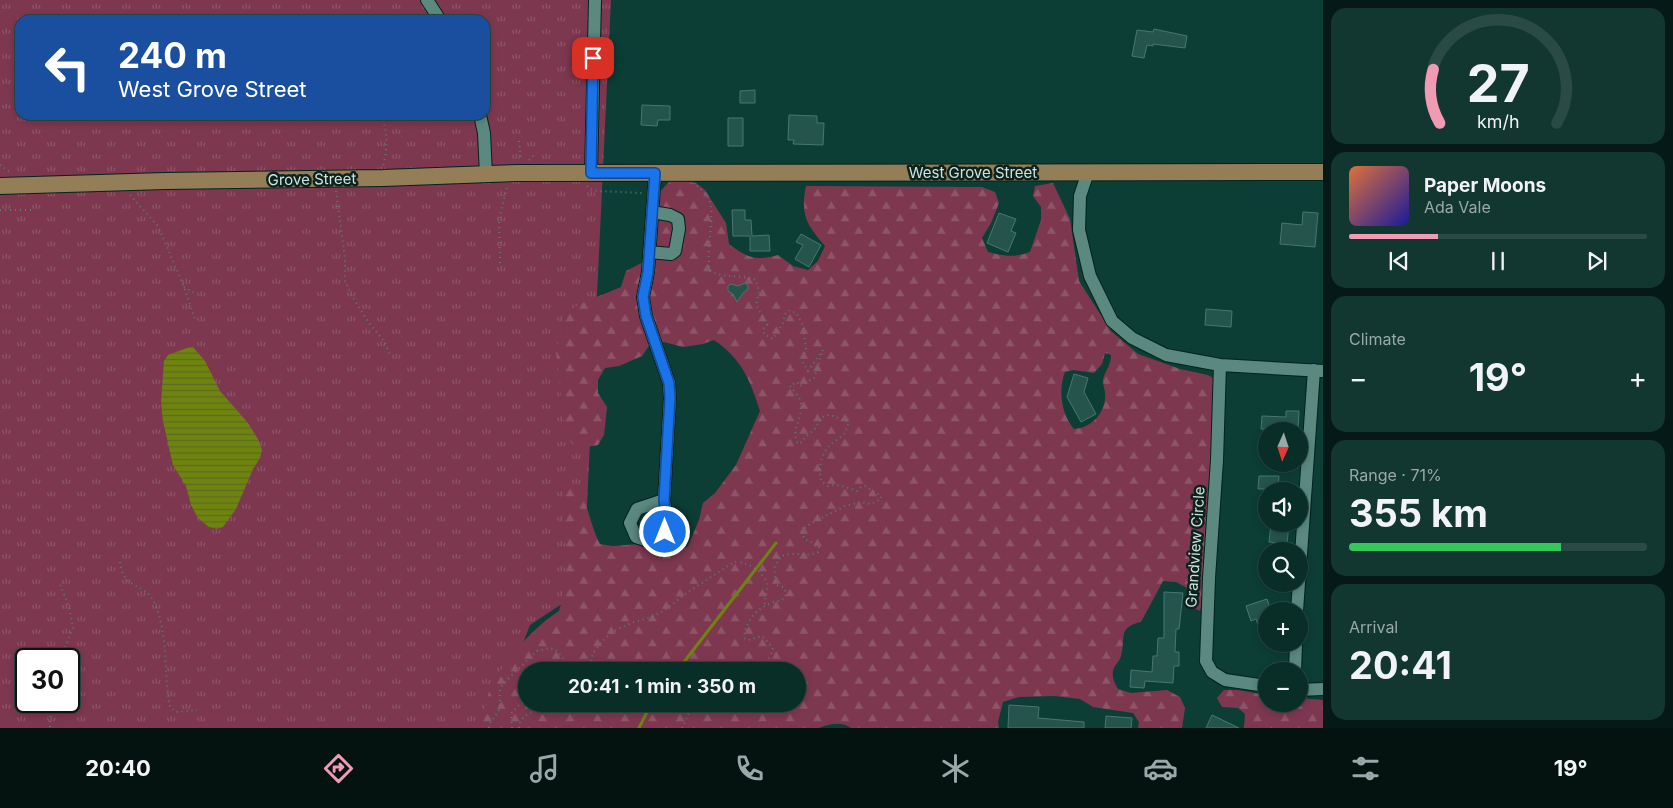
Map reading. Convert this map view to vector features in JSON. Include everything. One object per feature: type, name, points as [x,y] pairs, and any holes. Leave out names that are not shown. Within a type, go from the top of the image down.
[{"type":"main road","name":"West Grove Street","points":[[623,173],[1323,172]]},
{"type":"main road","name":"Grove Street","points":[[0,186],[165,181],[380,178],[517,173],[623,173]]},
{"type":"street","points":[[427,0],[437,15]]},
{"type":"street","points":[[591,173],[595,0]]},
{"type":"street","points":[[481,120],[484,133],[486,175]]},
{"type":"street","points":[[1088,172],[1080,196],[1079,230],[1090,276],[1112,321],[1132,338],[1166,355],[1220,365],[1319,371],[1298,602]]},
{"type":"street","points":[[655,173],[648,272],[643,297],[646,316],[669,383],[670,398],[664,500]]},
{"type":"street","points":[[649,252],[671,254],[675,252],[679,229],[678,219],[670,215],[652,212]]},
{"type":"street","name":"Grandview Circle","points":[[1220,365],[1206,661],[1212,672],[1225,680],[1258,685]]},
{"type":"street","points":[[1308,690],[1323,690]]},
{"type":"path","points":[[380,178],[387,150],[386,127],[383,120]]},
{"type":"path","points":[[500,263],[499,219],[508,184],[517,173],[521,163],[519,141]]},
{"type":"path","points":[[591,173],[584,183],[590,189],[636,194],[654,192]]},
{"type":"path","points":[[336,179],[345,259],[345,281],[352,296],[384,341],[390,355]]},
{"type":"path","points":[[693,184],[702,190],[711,204],[708,259],[710,271],[720,276],[747,277],[756,280],[759,292],[756,305],[767,325],[763,329],[764,334],[773,339],[783,323],[785,314],[790,310],[797,314],[803,326],[806,344],[802,361],[808,371],[823,350],[814,378],[800,386],[797,382],[790,386],[801,402],[800,420],[794,432],[798,444],[814,430],[822,417],[827,415],[849,422],[845,433],[831,444],[822,455],[820,478],[828,486],[834,484],[857,491],[864,486],[881,496],[881,499],[871,504],[862,502],[845,506],[824,515],[805,528],[802,534],[805,540],[814,542],[819,547],[818,552],[812,555],[790,552],[781,556],[774,568],[776,585],[783,587],[786,592],[785,598],[773,602],[751,617],[744,629],[744,638],[748,640],[762,636],[773,648],[772,655],[765,662]]},
{"type":"path","points":[[138,205],[157,226],[184,287],[196,322]]},
{"type":"path","points":[[0,210],[34,210]]},
{"type":"path","points":[[184,287],[194,293]]},
{"type":"path","points":[[120,562],[121,572],[125,579],[146,591],[155,603],[159,614],[170,707],[176,712],[197,710]]},
{"type":"path","points":[[591,662],[593,653],[605,638],[616,630],[652,617],[734,562],[746,564],[761,574],[767,584],[764,600],[765,607]]},
{"type":"path","points":[[60,585],[69,606],[73,628],[65,648]]},
{"type":"path","points":[[526,662],[537,651],[550,648],[556,650],[566,662]]},
{"type":"path","points":[[489,728],[491,720],[499,710],[499,690],[518,669]]},
{"type":"path","points":[[512,728],[511,714],[518,706]]},
{"type":"path","points":[[520,728],[519,725],[526,714],[531,712]]},
{"type":"path","points":[[682,728],[690,712]]},
{"type":"path","points":[[50,713],[50,728]]},
{"type":"green space","points":[[0,0],[611,0],[583,590],[530,625],[490,728],[0,728]]},
{"type":"green space","points":[[672,179],[696,183],[705,190],[726,223],[729,244],[752,257],[764,258],[778,255],[793,266],[808,270],[818,261],[825,246],[809,226],[806,219],[804,196],[806,186],[982,187],[995,192],[999,203],[991,223],[982,238],[988,252],[1014,256],[1030,252],[1041,220],[1041,207],[1033,196],[1035,186],[1053,183],[1070,219],[1079,281],[1111,331],[1138,354],[1180,369],[1208,375],[1216,380],[1204,593],[1200,611],[1194,608],[1191,590],[1176,582],[1163,581],[1141,622],[1133,624],[1125,630],[1121,656],[1113,672],[1114,681],[1118,689],[1131,693],[1167,690],[1180,697],[1185,708],[1182,728],[1138,728],[1139,722],[1133,713],[1093,707],[1080,699],[1055,696],[1019,697],[1003,702],[998,722],[999,728],[851,728],[844,724],[831,724],[819,728],[479,728],[489,692],[504,666],[521,644],[540,625],[559,611],[563,595],[565,570],[565,537],[562,506],[565,491],[569,484],[577,485],[581,492],[600,544],[613,546],[639,544],[659,551],[678,551],[688,546],[699,520],[703,503],[715,493],[736,465],[760,411],[753,389],[744,371],[732,355],[714,340],[683,347],[664,342],[651,343],[642,356],[619,366],[605,368],[598,380],[598,393],[607,407],[604,435],[598,445],[582,448],[572,444],[565,428],[556,352],[563,318],[577,305],[621,287],[626,271],[659,254],[651,218],[651,207],[657,196]],"holes":[[[1105,353],[1111,355],[1103,380],[1105,392],[1104,406],[1093,422],[1074,429],[1066,416],[1062,402],[1061,394],[1065,372],[1073,370],[1094,373],[1102,364]]]},
{"type":"green space","points":[[1224,690],[1258,694],[1258,712],[1308,712],[1308,699],[1323,700],[1323,728],[1244,728],[1245,714],[1238,708],[1222,707],[1217,698]]},
{"type":"shaded area","points":[[193,347],[205,361],[220,391],[248,423],[262,450],[236,509],[223,527],[217,529],[209,527],[198,518],[191,505],[186,486],[173,465],[163,421],[161,402],[164,361],[168,355]]},
{"type":"building","points":[[1154,29],[1187,36],[1185,48],[1153,44],[1153,46],[1147,45],[1144,58],[1132,56],[1137,30],[1153,32]]},
{"type":"building","points":[[755,90],[755,103],[740,103],[740,91]]},
{"type":"building","points":[[642,105],[670,106],[670,120],[658,120],[657,126],[641,125]]},
{"type":"building","points":[[789,115],[817,116],[817,123],[824,123],[823,145],[793,144],[794,140],[788,140]]},
{"type":"building","points":[[728,118],[743,118],[743,146],[728,146]]},
{"type":"building","points":[[732,210],[745,210],[745,220],[751,220],[752,236],[769,235],[770,251],[750,251],[750,236],[733,236]]},
{"type":"building","points":[[1303,212],[1318,213],[1315,247],[1280,244],[1282,223],[1302,225]]},
{"type":"building","points":[[999,213],[1016,219],[1011,231],[1016,233],[1008,252],[987,243]]},
{"type":"building","points":[[801,234],[821,245],[809,267],[795,259],[803,245],[796,242]]},
{"type":"building","points":[[745,283],[748,289],[737,302],[733,294],[728,291],[728,286],[731,284],[738,286]]},
{"type":"building","points":[[1206,309],[1232,311],[1231,327],[1205,325]]},
{"type":"building","points":[[1074,374],[1088,378],[1084,392],[1096,414],[1081,422],[1067,397]]},
{"type":"building","points":[[1286,411],[1299,411],[1298,422],[1262,422],[1262,416],[1286,417]]},
{"type":"building","points":[[1259,476],[1279,476],[1279,482],[1259,482]]},
{"type":"building","points":[[1270,532],[1288,532],[1287,542],[1269,542]]},
{"type":"building","points":[[1164,592],[1183,593],[1179,629],[1176,629],[1175,652],[1179,652],[1179,666],[1174,666],[1173,683],[1145,681],[1144,688],[1130,687],[1131,670],[1152,672],[1153,656],[1157,656],[1158,638],[1164,638]]},
{"type":"building","points":[[1258,602],[1258,625],[1256,619],[1251,621],[1246,606]]},
{"type":"building","points":[[1009,705],[1039,707],[1038,718],[1084,722],[1084,728],[1008,728]]},
{"type":"building","points":[[1212,715],[1239,728],[1206,728]]},
{"type":"building","points":[[1106,716],[1132,718],[1131,728],[1105,728]]},
{"type":"waterway","points":[[684,662],[776,543]]},
{"type":"waterway","points":[[639,728],[647,712]]},
{"type":"route","points":[[593,58],[591,173],[655,173],[648,272],[643,297],[646,316],[669,383],[670,398],[664,500],[667,514],[665,532]]}]
